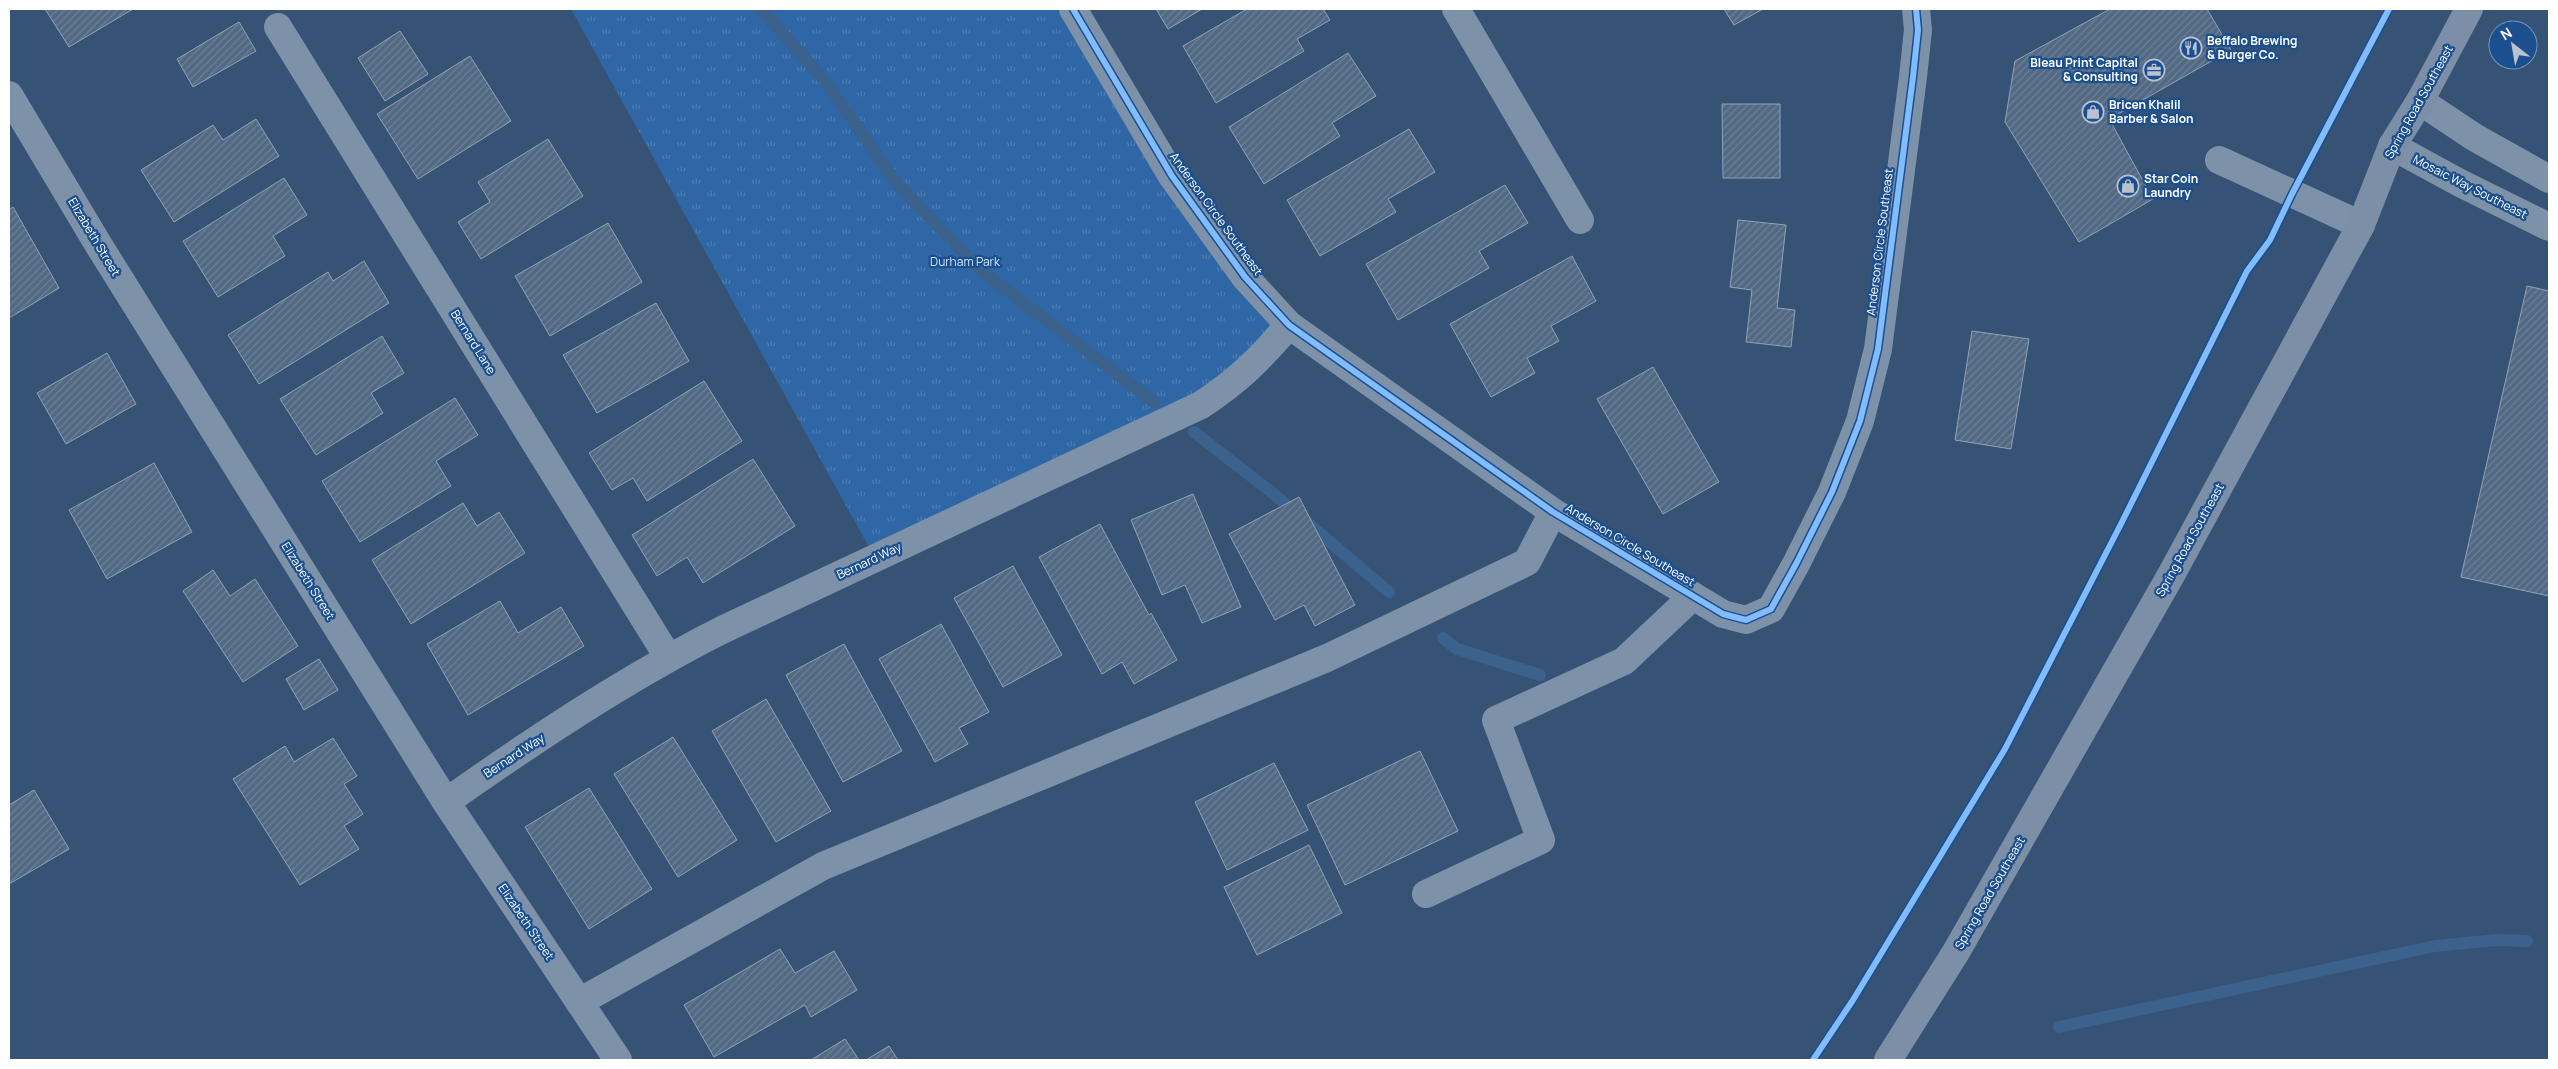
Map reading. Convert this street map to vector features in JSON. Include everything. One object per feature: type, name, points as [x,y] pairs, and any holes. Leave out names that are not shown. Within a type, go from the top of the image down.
[{"type":"main road","name":"Spring Road Southeast","points":[[1888,1060],[1956,952],[2172,575],[2361,224],[2392,146],[2420,101],[2469,9]]},
{"type":"street","name":"Anderson Circle Southeast","points":[[1073,9],[1172,176],[1244,277],[1289,325],[1553,512],[1723,614],[1746,620],[1771,609],[1832,492],[1860,421],[1878,349],[1913,77],[1918,30],[1916,9]]},
{"type":"street","points":[[1456,9],[1580,220]]},
{"type":"street","name":"Bernard Lane","points":[[278,28],[668,657]]},
{"type":"street","name":"Elizabeth Street","points":[[9,95],[98,244],[446,802],[618,1060]]},
{"type":"street","points":[[2420,101],[2474,137],[2549,179]]},
{"type":"street","name":"Mosaic Way Southeast","points":[[2392,146],[2460,183],[2549,226]]},
{"type":"street","points":[[2219,160],[2361,224]]},
{"type":"street","name":"Bernard Way","points":[[446,802],[489,772],[668,657],[1201,404],[1232,384],[1258,362],[1289,325]]},
{"type":"street","points":[[579,1002],[823,866],[1327,658],[1527,562],[1553,512]]},
{"type":"street","points":[[1426,894],[1542,840],[1496,720],[1624,661],[1693,596]]},
{"type":"green space","name":"Durham Park","points":[[571,9],[1073,9],[1289,325],[1258,362],[875,558]]},
{"type":"building","points":[[45,9],[133,9],[69,47]]},
{"type":"building","points":[[1156,9],[1202,9],[1168,29]]},
{"type":"building","points":[[1247,9],[1323,9],[1330,20],[1297,39],[1304,51],[1216,103],[1183,46]]},
{"type":"building","points":[[1724,9],[1763,9],[1734,25]]},
{"type":"building","points":[[2110,9],[2207,9],[2231,50],[2118,114],[2113,126],[2153,199],[2079,242],[2005,122],[2015,61]]},
{"type":"building","points":[[239,22],[256,51],[193,87],[177,59]]},
{"type":"building","points":[[400,31],[428,74],[385,101],[358,58]]},
{"type":"building","points":[[1348,53],[1376,96],[1332,123],[1340,136],[1264,184],[1229,127]]},
{"type":"building","points":[[470,56],[511,121],[418,179],[377,114]]},
{"type":"building","points":[[1722,104],[1780,104],[1780,178],[1723,178]]},
{"type":"building","points":[[256,119],[279,156],[174,222],[141,170],[213,125],[223,140]]},
{"type":"building","points":[[1409,129],[1435,172],[1388,199],[1396,212],[1320,256],[1287,200]]},
{"type":"building","points":[[548,139],[583,196],[481,259],[458,222],[490,202],[478,182]]},
{"type":"building","points":[[284,178],[307,215],[273,236],[285,256],[218,297],[183,241]]},
{"type":"building","points":[[1505,185],[1528,223],[1479,251],[1489,268],[1398,320],[1366,264]]},
{"type":"building","points":[[13,207],[59,288],[9,318],[9,210]]},
{"type":"building","points":[[1738,220],[1786,225],[1777,308],[1795,310],[1791,347],[1746,342],[1752,290],[1730,287]]},
{"type":"building","points":[[608,223],[642,282],[550,336],[515,276]]},
{"type":"building","points":[[1572,256],[1596,301],[1551,326],[1559,341],[1527,358],[1535,373],[1491,397],[1450,324]]},
{"type":"building","points":[[364,261],[389,303],[259,384],[228,335],[328,272],[333,281]]},
{"type":"building","points":[[2527,286],[2549,291],[2549,596],[2461,577]]},
{"type":"building","points":[[656,303],[689,361],[597,413],[563,355]]},
{"type":"building","points":[[1972,331],[2029,339],[2011,449],[1955,440]]},
{"type":"building","points":[[382,336],[404,373],[371,393],[383,413],[316,455],[280,399]]},
{"type":"building","points":[[107,353],[136,404],[66,444],[37,393]]},
{"type":"building","points":[[1653,367],[1719,482],[1663,514],[1597,399]]},
{"type":"building","points":[[704,381],[742,441],[647,501],[633,478],[612,490],[589,453]]},
{"type":"building","points":[[455,398],[478,435],[436,461],[451,486],[360,542],[322,481]]},
{"type":"building","points":[[753,459],[795,526],[703,583],[687,557],[657,576],[632,535]]},
{"type":"building","points":[[154,463],[192,532],[107,579],[69,510]]},
{"type":"building","points":[[1193,494],[1241,607],[1202,623],[1185,585],[1162,595],[1131,520]]},
{"type":"building","points":[[1299,497],[1355,605],[1315,626],[1304,605],[1275,620],[1229,534]]},
{"type":"building","points":[[463,503],[477,526],[499,512],[525,553],[411,624],[372,560]]},
{"type":"building","points":[[1100,524],[1149,615],[1151,613],[1177,660],[1134,684],[1122,662],[1102,674],[1039,557]]},
{"type":"building","points":[[1013,566],[1062,655],[1003,687],[954,598]]},
{"type":"building","points":[[213,570],[230,596],[255,579],[298,646],[243,682],[183,591]]},
{"type":"building","points":[[500,601],[518,633],[561,607],[584,646],[468,715],[427,644]]},
{"type":"building","points":[[941,624],[989,712],[959,728],[968,744],[935,762],[879,659]]},
{"type":"building","points":[[844,644],[902,751],[843,782],[786,675]]},
{"type":"building","points":[[319,659],[338,690],[304,710],[286,679]]},
{"type":"building","points":[[766,699],[831,811],[776,842],[712,731]]},
{"type":"building","points":[[673,737],[737,840],[678,877],[614,774]]},
{"type":"building","points":[[333,738],[357,776],[344,784],[363,814],[344,826],[359,849],[300,885],[233,779],[285,746],[294,762]]},
{"type":"building","points":[[1420,751],[1458,831],[1345,885],[1307,805]]},
{"type":"building","points":[[1274,763],[1308,830],[1227,870],[1195,802]]},
{"type":"building","points":[[589,788],[652,889],[589,929],[525,827]]},
{"type":"building","points":[[34,790],[69,849],[9,884],[9,805]]},
{"type":"building","points":[[1309,845],[1342,913],[1257,955],[1224,887]]},
{"type":"building","points":[[780,949],[795,973],[834,951],[857,990],[811,1017],[805,1005],[714,1057],[684,1005]]},
{"type":"building","points":[[845,1039],[859,1060],[811,1060]]},
{"type":"building","points":[[889,1046],[898,1060],[866,1060]]},
{"type":"waterway","points":[[761,9],[825,81],[895,181],[979,269],[1155,403]]},
{"type":"waterway","points":[[1194,432],[1270,491],[1389,592]]},
{"type":"waterway","points":[[1443,638],[1457,649],[1540,675]]},
{"type":"waterway","points":[[2059,1027],[2435,946],[2496,940],[2527,941]]},
{"type":"cycle path","points":[[1073,9],[1172,176],[1245,277],[1289,325],[1553,512],[1723,614],[1746,620],[1771,609],[1832,492],[1860,421],[1878,349],[1913,77],[1918,30],[1916,9]]},
{"type":"cycle path","points":[[1813,1060],[1853,1000],[2005,749],[2121,524],[2247,271],[2270,240],[2292,194],[2389,9]]},
{"type":"place","name":"Beffalo Brewing & Burger Co.","points":[[2191,48]]},
{"type":"place","name":"Bleau Print Capital & Consulting","points":[[2154,70]]},
{"type":"place","name":"Bricen Khalil Barber & Salon","points":[[2093,112]]},
{"type":"place","name":"Star Coin Laundry","points":[[2128,186]]}]
